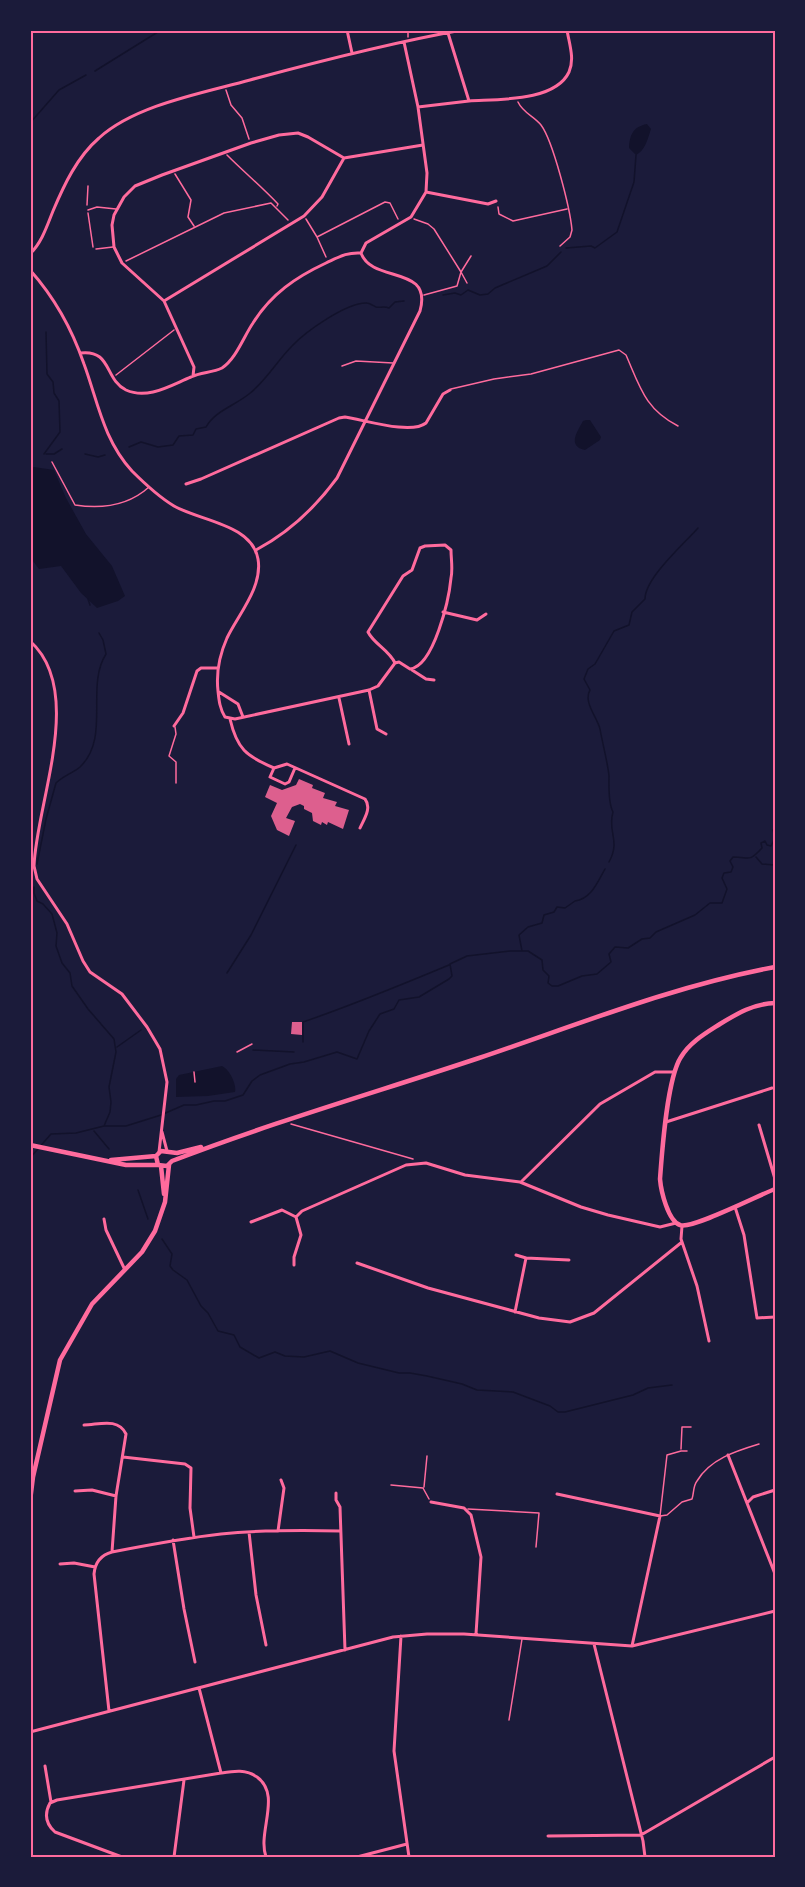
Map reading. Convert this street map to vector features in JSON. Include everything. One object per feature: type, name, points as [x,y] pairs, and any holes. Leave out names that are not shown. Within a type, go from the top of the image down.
[{"type":"main road","points":[[32,1146],[126,1165],[171,1163],[218,1143],[563,1030],[671,992],[775,967]]},
{"type":"main road","points":[[775,1003],[753,1006],[717,1026],[687,1049],[673,1072],[660,1187],[669,1213],[676,1223],[682,1226],[696,1224],[775,1189]]},
{"type":"main road","points":[[106,1160],[158,1154],[218,1143]]},
{"type":"main road","points":[[30,1501],[60,1360],[92,1304],[148,1243],[160,1220],[165,1202],[171,1163],[169,1152]]},
{"type":"main road","points":[[158,1154],[165,1202]]},
{"type":"street","points":[[347,30],[352,53]]},
{"type":"street","points":[[30,254],[41,241],[69,176],[84,153],[98,138],[128,118],[225,87],[352,53],[462,30]]},
{"type":"street","points":[[418,107],[516,98],[546,91],[564,78],[572,61],[567,30]]},
{"type":"street","points":[[448,33],[469,101]]},
{"type":"street","points":[[255,550],[289,529],[322,499],[337,478],[420,311],[421,296],[415,283],[371,267],[363,259],[361,253],[366,243],[401,225],[411,217],[426,192],[427,173],[407,41]]},
{"type":"street","points":[[193,376],[194,367],[164,301],[122,263],[114,247],[112,225],[124,197],[135,186],[251,143],[279,135],[308,136],[344,158],[423,145]]},
{"type":"street","points":[[164,301],[304,216],[322,197],[344,158]]},
{"type":"street","points":[[426,192],[488,204],[496,201]]},
{"type":"street","points":[[80,353],[90,352],[101,357],[112,377],[124,389],[138,394],[150,393],[193,376],[207,373],[223,367],[268,302],[285,286],[306,272],[348,252],[361,253]]},
{"type":"street","points":[[30,270],[56,305],[80,353],[108,437],[121,457],[149,487],[173,505],[234,529],[244,535],[255,550],[259,570],[256,581],[227,638],[218,668],[218,692],[225,717],[230,719],[243,717],[369,690],[378,686],[395,663]]},
{"type":"street","points":[[186,484],[201,480],[339,418],[366,420],[406,428],[422,426],[443,394],[450,390]]},
{"type":"street","points":[[395,663],[391,654],[370,637],[368,632],[403,576],[412,570],[420,548],[445,545],[451,549],[452,577],[434,645],[420,665],[410,669]]},
{"type":"street","points":[[443,612],[477,621],[486,614]]},
{"type":"street","points":[[30,641],[39,650],[49,670],[54,687],[55,710],[53,765],[34,858],[37,879],[67,924],[90,972],[122,994],[155,1040],[167,1082],[158,1154]]},
{"type":"street","points":[[395,663],[399,662],[426,680],[434,680]]},
{"type":"street","points":[[174,726],[183,713],[197,672],[201,668],[218,668]]},
{"type":"street","points":[[369,690],[377,729],[386,734]]},
{"type":"street","points":[[218,692],[238,704],[243,717]]},
{"type":"street","points":[[339,698],[349,744]]},
{"type":"street","points":[[230,719],[234,738],[240,747],[261,763],[274,768],[287,764],[365,799],[369,805],[360,828]]},
{"type":"street","points":[[274,768],[270,777],[285,784],[289,782],[295,768]]},
{"type":"street","points":[[520,1182],[600,1104],[655,1072],[673,1072]]},
{"type":"street","points":[[666,1122],[772,1088]]},
{"type":"street","points":[[759,1125],[775,1179]]},
{"type":"street","points":[[162,1131],[169,1152]]},
{"type":"street","points":[[296,1217],[302,1211],[406,1165],[426,1163],[465,1174],[520,1182],[581,1207],[608,1215],[660,1227],[676,1223]]},
{"type":"street","points":[[735,1206],[744,1235],[757,1317],[775,1317]]},
{"type":"street","points":[[251,1222],[282,1209],[296,1217],[301,1234],[294,1265]]},
{"type":"street","points":[[104,1219],[106,1230],[125,1270]]},
{"type":"street","points":[[682,1226],[682,1242],[697,1286],[709,1341]]},
{"type":"street","points":[[357,1263],[428,1288],[515,1312],[570,1322],[602,1308],[682,1242]]},
{"type":"street","points":[[516,1256],[569,1260]]},
{"type":"street","points":[[515,1312],[526,1257]]},
{"type":"street","points":[[84,1425],[105,1422],[124,1429],[126,1434],[116,1496],[112,1552]]},
{"type":"street","points":[[729,1455],[775,1574]]},
{"type":"street","points":[[123,1457],[185,1464],[191,1468],[190,1508],[194,1537]]},
{"type":"street","points":[[278,1531],[284,1488],[281,1480]]},
{"type":"street","points":[[75,1491],[92,1490],[116,1496]]},
{"type":"street","points":[[748,1502],[753,1497],[775,1490]]},
{"type":"street","points":[[336,1493],[336,1500],[340,1507],[345,1650]]},
{"type":"street","points":[[557,1494],[660,1516],[632,1646]]},
{"type":"street","points":[[431,1502],[467,1509],[476,1528],[481,1557],[476,1634]]},
{"type":"street","points":[[109,1711],[95,1567],[102,1557],[112,1552],[194,1537],[249,1532],[340,1531]]},
{"type":"street","points":[[249,1532],[256,1595],[266,1646]]},
{"type":"street","points":[[173,1540],[195,1662]]},
{"type":"street","points":[[60,1564],[74,1563],[95,1567]]},
{"type":"street","points":[[30,1730],[401,1636],[476,1634],[632,1646],[775,1611]]},
{"type":"street","points":[[401,1636],[401,1662],[393,1742],[409,1857]]},
{"type":"street","points":[[594,1644],[645,1857]]},
{"type":"street","points":[[199,1688],[221,1773]]},
{"type":"street","points":[[548,1836],[641,1835],[775,1757]]},
{"type":"street","points":[[45,1766],[51,1802],[46,1819],[52,1830],[122,1857]]},
{"type":"street","points":[[51,1802],[221,1773],[245,1772],[258,1779],[266,1787],[268,1797],[264,1845],[266,1857]]},
{"type":"street","points":[[174,1857],[184,1780]]},
{"type":"street","points":[[357,1857],[406,1844]]},
{"type":"lane","points":[[88,210],[97,207],[117,209]]},
{"type":"lane","points":[[96,249],[114,247]]},
{"type":"lane","points":[[450,390],[494,379],[531,374],[619,350],[626,355],[648,403],[658,414],[678,426]]},
{"type":"lane","points":[[342,366],[356,361],[394,363]]},
{"type":"lane","points":[[52,462],[75,505],[97,508],[118,504],[141,494],[149,487]]},
{"type":"lane","points":[[174,726],[176,734],[169,756],[176,762],[176,783]]},
{"type":"lane","points":[[237,1052],[252,1044]]},
{"type":"lane","points":[[681,1451],[682,1427],[691,1427]]},
{"type":"lane","points":[[687,1451],[667,1455],[660,1516],[668,1515],[679,1503],[692,1499],[695,1483],[712,1464],[759,1444]]},
{"type":"lane","points":[[467,1509],[539,1513],[536,1547]]},
{"type":"lane","points":[[509,1720],[523,1638]]},
{"type":"path","points":[[407,41],[408,30]]},
{"type":"path","points":[[225,87],[231,105],[242,118],[251,143]]},
{"type":"path","points":[[516,98],[521,109],[541,124],[551,143],[572,230],[570,237],[560,246]]},
{"type":"path","points":[[224,153],[278,204],[276,207]]},
{"type":"path","points":[[173,171],[191,200],[188,217],[195,227]]},
{"type":"path","points":[[88,186],[88,210],[93,247],[96,249]]},
{"type":"path","points":[[317,237],[385,202],[390,203],[401,225]]},
{"type":"path","points":[[122,263],[224,213],[271,203],[291,224]]},
{"type":"path","points":[[498,207],[499,214],[513,220],[568,209]]},
{"type":"path","points":[[304,216],[317,237],[328,262]]},
{"type":"path","points":[[411,217],[434,229],[467,283]]},
{"type":"path","points":[[421,296],[457,286],[461,272],[471,256]]},
{"type":"path","points":[[112,377],[177,328]]},
{"type":"path","points":[[194,1072],[195,1082]]},
{"type":"path","points":[[284,1122],[416,1160]]},
{"type":"path","points":[[428,1456],[423,1488],[431,1502]]},
{"type":"path","points":[[391,1485],[423,1488]]},
{"type":"shaded area","points":[[647,124],[651,129],[642,151],[636,155],[629,148],[631,135],[635,129]]},
{"type":"shaded area","points":[[590,420],[601,437],[585,450],[576,445],[575,438],[583,421]]},
{"type":"shaded area","points":[[34,467],[54,470],[86,534],[112,566],[125,596],[118,601],[97,608],[81,593],[61,566],[39,569],[30,557],[30,469]]},
{"type":"shaded area","points":[[222,1066],[232,1077],[235,1092],[176,1097],[176,1079],[179,1075]]},
{"type":"building","points":[[299,779],[325,793],[323,798],[337,802],[335,806],[349,810],[343,829],[328,822],[327,825],[322,822],[321,825],[313,821],[312,813],[300,804],[292,807],[286,818],[295,821],[289,836],[277,830],[271,816],[277,803],[265,797],[270,785],[282,790],[296,785]]},
{"type":"building","points":[[292,1022],[302,1022],[302,1035],[291,1034]]},
{"type":"waterway","points":[[95,71],[161,30]]},
{"type":"waterway","points":[[30,123],[59,90],[86,75]]},
{"type":"waterway","points":[[566,248],[591,246],[595,248],[617,232],[634,182],[636,155]]},
{"type":"waterway","points":[[443,295],[455,293],[461,295],[468,290],[480,295],[488,294],[495,288],[547,266],[561,252]]},
{"type":"waterway","points":[[129,447],[141,442],[158,447],[173,445],[179,436],[193,435],[196,429],[206,427],[220,413],[255,389],[298,340],[338,312],[359,304],[367,303],[376,307],[389,308],[395,302],[404,301]]},
{"type":"waterway","points":[[44,454],[60,432],[59,401],[54,393],[53,382],[47,374],[46,332]]},
{"type":"waterway","points":[[46,454],[54,454],[62,449]]},
{"type":"waterway","points":[[85,454],[98,457],[105,455]]},
{"type":"waterway","points":[[609,862],[614,842],[608,771],[600,729],[589,704],[590,690],[584,679],[588,669],[595,664],[614,631],[629,625],[632,612],[645,599],[651,581],[698,528]]},
{"type":"waterway","points":[[88,599],[90,605]]},
{"type":"waterway","points":[[37,864],[56,783],[80,767],[89,755],[94,741],[97,681],[106,654],[99,633]]},
{"type":"waterway","points":[[775,828],[773,830],[775,837]]},
{"type":"waterway","points":[[30,1158],[51,1134],[76,1133],[104,1126],[126,1126],[184,1105],[225,1101],[243,1095],[252,1081],[260,1075],[290,1064],[337,1052],[357,1059],[369,1031],[380,1014],[394,1009],[399,1000],[419,997],[449,979],[452,976],[450,964],[467,956],[528,951],[542,960],[543,970],[549,976],[548,983],[552,986],[558,986],[582,976],[597,974],[611,962],[609,954],[615,947],[628,948],[642,939],[650,938],[656,932],[695,915],[710,903],[722,903],[727,889],[722,878],[724,873],[731,872],[733,867],[730,861],[733,857],[754,856],[762,848],[761,843],[765,841],[771,846],[775,838]]},
{"type":"waterway","points":[[227,973],[251,935],[296,845]]},
{"type":"waterway","points":[[756,857],[762,864],[775,865]]},
{"type":"waterway","points":[[522,951],[519,935],[528,927],[542,923],[544,915],[554,912],[557,907],[565,908],[585,897],[593,889],[605,869]]},
{"type":"waterway","points":[[34,887],[37,901],[52,914],[57,933],[56,946],[62,963],[70,973],[72,986],[114,1039],[116,1052],[109,1087],[110,1112],[104,1126]]},
{"type":"waterway","points":[[303,1042],[303,1022],[449,965]]},
{"type":"waterway","points":[[117,1047],[141,1030]]},
{"type":"waterway","points":[[253,1050],[294,1052]]},
{"type":"waterway","points":[[94,1131],[109,1149]]},
{"type":"waterway","points":[[138,1190],[148,1219]]},
{"type":"waterway","points":[[162,1239],[172,1254],[170,1266],[187,1280],[218,1331],[234,1335],[240,1347],[259,1358],[275,1352],[285,1356],[304,1357],[330,1351],[358,1363],[399,1373],[427,1376],[477,1390],[513,1392],[550,1406],[558,1412],[633,1395],[648,1388],[672,1385]]}]
